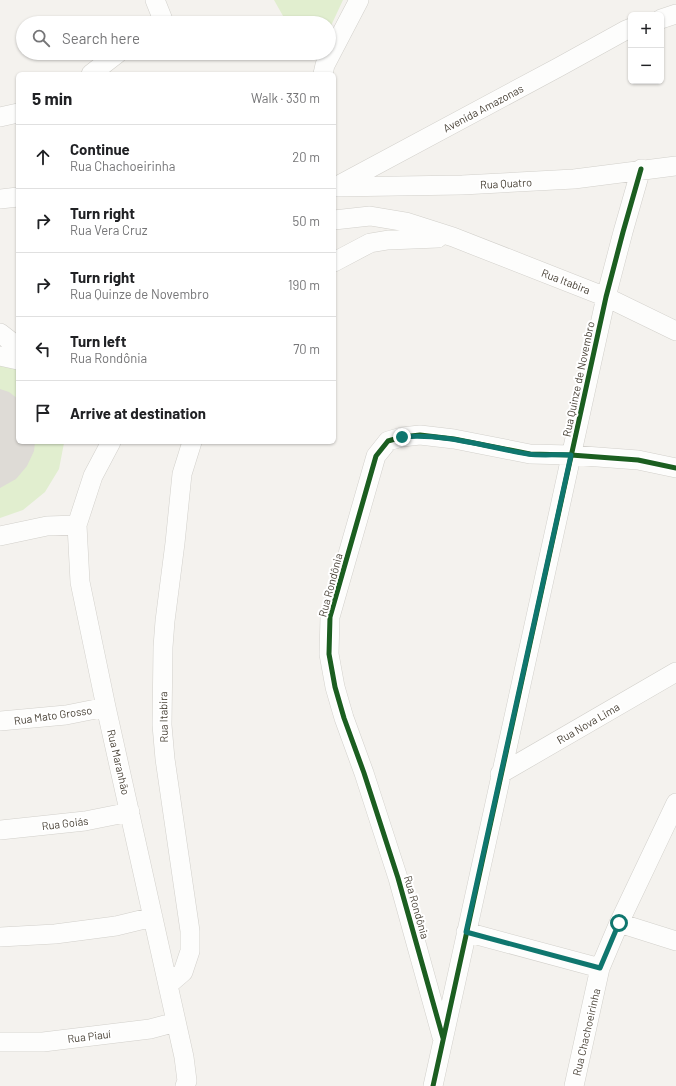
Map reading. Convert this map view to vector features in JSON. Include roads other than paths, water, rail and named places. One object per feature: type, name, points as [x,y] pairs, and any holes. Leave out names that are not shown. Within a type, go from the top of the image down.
[{"type":"street","points":[[155,0],[162,16]]},
{"type":"street","points":[[336,44],[359,0]]},
{"type":"street","points":[[664,18],[676,14]]},
{"type":"street","name":"Avenida Amazonas","points":[[336,186],[628,29]]},
{"type":"street","points":[[94,72],[109,60]]},
{"type":"street","points":[[323,72],[328,60]]},
{"type":"street","points":[[0,117],[16,113]]},
{"type":"street","name":"Rua Quatro","points":[[336,187],[462,185],[574,179],[641,169],[676,166]]},
{"type":"street","name":"Rua Quinze de Novembro","points":[[433,1086],[500,774],[606,297],[622,232],[641,169]]},
{"type":"street","points":[[0,199],[16,197]]},
{"type":"street","name":"Rua Itabira","points":[[336,220],[370,216],[406,222],[453,237],[606,297],[676,331]]},
{"type":"street","name":"Rua Itabira","points":[[336,261],[370,243],[412,238],[453,237]]},
{"type":"street","points":[[0,333],[16,346]]},
{"type":"street","points":[[0,356],[16,360]]},
{"type":"street","name":"Rua Rondônia","points":[[443,1040],[398,878],[364,772],[344,718],[335,686],[329,654],[330,617],[376,456],[388,441],[402,437],[420,435],[454,439],[530,454],[571,455],[638,460],[676,468]]},
{"type":"street","name":"Rua Maranhão","points":[[110,444],[93,476],[77,525],[80,582],[106,707],[176,1022],[187,1081],[185,1086]]},
{"type":"street","name":"Rua Itabira","points":[[168,985],[184,972],[190,951],[190,931],[165,759],[162,725],[163,647],[182,474],[191,444]]},
{"type":"street","points":[[0,536],[47,526],[77,525]]},
{"type":"street","name":"Rua Nova Lima","points":[[500,774],[676,672]]},
{"type":"street","name":"Rua Mato Grosso","points":[[0,721],[66,715],[106,707]]},
{"type":"street","name":"Rua Chachoeirinha","points":[[574,1086],[600,968],[619,923],[676,803]]},
{"type":"street","name":"Rua Goiás","points":[[0,830],[85,821],[130,812]]},
{"type":"street","points":[[0,937],[56,934],[116,926],[153,917]]},
{"type":"street","points":[[619,923],[676,941]]},
{"type":"street","points":[[466,932],[600,968]]},
{"type":"street","name":"Rua Piauí","points":[[0,1042],[43,1042],[150,1029],[176,1022]]}]
